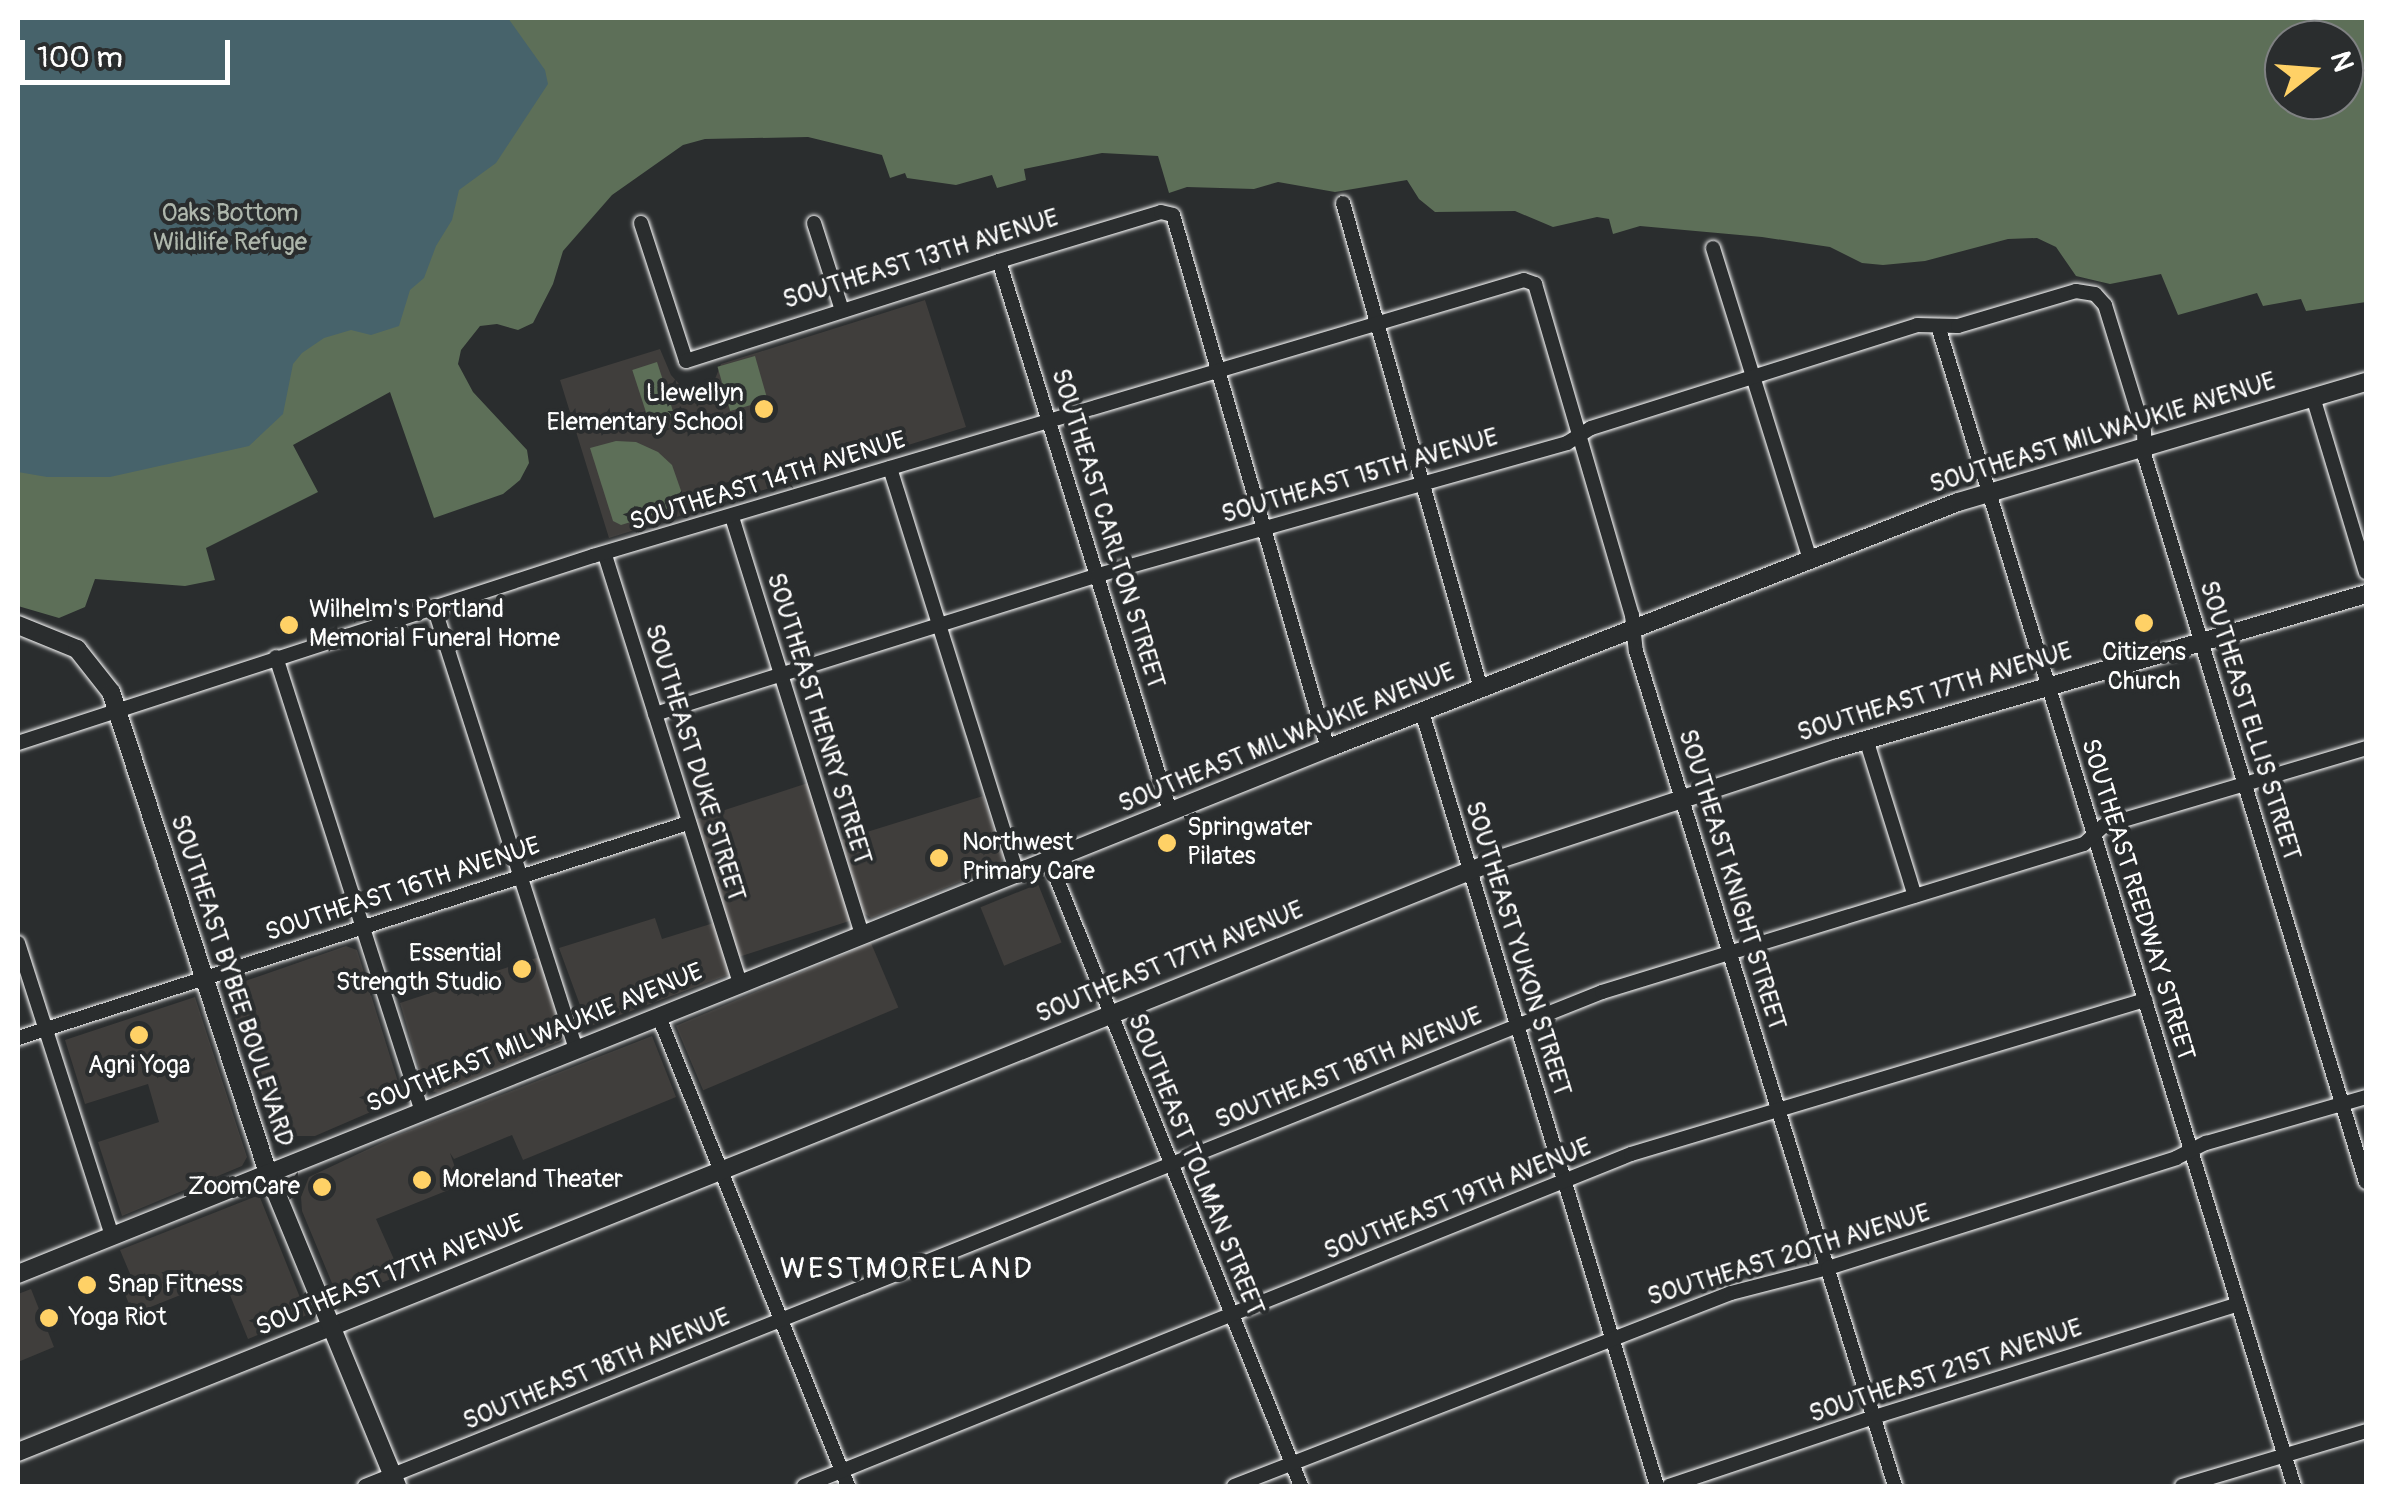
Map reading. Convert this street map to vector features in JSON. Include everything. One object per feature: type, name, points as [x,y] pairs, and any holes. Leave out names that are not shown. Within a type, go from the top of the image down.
[{"type":"street","points":[[1343,203],[1481,689]]},
{"type":"street","name":"SOUTHEAST 13TH AVENUE","points":[[640,223],[686,361],[999,260],[1161,212],[1173,214],[1218,369]]},
{"type":"street","points":[[814,223],[842,310]]},
{"type":"street","points":[[1713,248],[1810,560]]},
{"type":"street","name":"SOUTHEAST CARLTON STREET","points":[[999,260],[1170,811]]},
{"type":"street","name":"SOUTHEAST 14TH AVENUE","points":[[18,743],[434,607],[1049,419],[1524,280],[1535,284]]},
{"type":"street","name":"SOUTHEAST KNIGHT STREET","points":[[1535,284],[1634,630],[1636,651],[1895,1486]]},
{"type":"street","name":"SOUTHEAST 15TH AVENUE","points":[[654,714],[1263,526],[1567,443],[1579,435],[1917,324],[1958,326],[2076,291]]},
{"type":"street","name":"SOUTHEAST ELLIS STREET","points":[[2076,291],[2095,294],[2102,301],[2366,1182]]},
{"type":"street","name":"SOUTHEAST REEDWAY STREET","points":[[1938,326],[2294,1486]]},
{"type":"street","points":[[1218,369],[1328,748]]},
{"type":"street","name":"SOUTHEAST MILWAUKIE AVENUE","points":[[18,1274],[1328,748],[1989,491],[2366,382]]},
{"type":"street","points":[[2314,397],[2366,572]]},
{"type":"street","points":[[890,468],[1017,873]]},
{"type":"street","name":"SOUTHEAST HENRY STREET","points":[[732,517],[862,935]]},
{"type":"street","name":"SOUTHEAST DUKE STREET","points":[[605,555],[740,984]]},
{"type":"street","name":"SOUTHEAST 17TH AVENUE","points":[[18,1452],[1470,870],[1681,796],[1866,739],[2366,594]]},
{"type":"street","points":[[434,607],[576,1050]]},
{"type":"street","points":[[18,626],[77,648],[104,679],[117,711]]},
{"type":"street","points":[[276,658],[422,1112]]},
{"type":"street","name":"SOUTHEAST BYBEE BOULEVARD","points":[[117,711],[268,1173],[394,1481]]},
{"type":"street","name":"SOUTHEAST YUKON STREET","points":[[1422,712],[1657,1486]]},
{"type":"street","points":[[1866,739],[1915,896]]},
{"type":"street","name":"SOUTHEAST 18TH AVENUE","points":[[365,1486],[394,1481],[1602,992],[2084,844],[2103,826],[2366,748]]},
{"type":"street","name":"SOUTHEAST 16TH AVENUE","points":[[18,1038],[688,823]]},
{"type":"street","name":"SOUTHEAST TOLMAN STREET","points":[[1049,860],[1301,1486]]},
{"type":"street","points":[[18,943],[112,1236]]},
{"type":"street","name":"SOUTHEAST 19TH AVENUE","points":[[804,1486],[1655,1146],[1780,1112],[2145,1000]]},
{"type":"street","points":[[658,1016],[848,1486]]},
{"type":"street","name":"SOUTHEAST 20TH AVENUE","points":[[1234,1486],[1731,1293],[1828,1268],[2366,1097]]},
{"type":"street","name":"SOUTHEAST 21ST AVENUE","points":[[1669,1486],[1874,1417],[2238,1304]]},
{"type":"street","points":[[2182,1486],[2366,1431]]},
{"type":"shaded area","name":"Llewellyn Elementary School","points":[[925,300],[966,427],[609,538],[560,380],[660,349],[671,375],[682,387],[695,390],[715,379],[721,364]]},
{"type":"shaded area","points":[[814,781],[858,918],[734,958],[689,821]]},
{"type":"shaded area","points":[[983,796],[1003,856],[1001,865],[871,918],[864,913],[841,840]]},
{"type":"shaded area","points":[[1038,884],[1062,942],[1004,966],[981,907]]},
{"type":"shaded area","points":[[655,918],[662,939],[717,922],[733,973],[588,1027],[559,948]]},
{"type":"shaded area","points":[[871,943],[898,1007],[703,1090],[676,1026]]},
{"type":"shaded area","points":[[346,946],[357,950],[403,1098],[315,1136],[291,1136],[268,1116],[225,988]]},
{"type":"shaded area","points":[[539,957],[563,1035],[561,1041],[438,1093],[425,1089],[400,1003]]},
{"type":"shaded area","points":[[195,997],[247,1157],[242,1166],[122,1216],[98,1142],[159,1122],[148,1084],[85,1104],[65,1040]]},
{"type":"shaded area","points":[[652,1036],[676,1097],[523,1160],[512,1135],[454,1159],[450,1153],[461,1185],[376,1219],[401,1275],[339,1300],[302,1211],[301,1197],[309,1177],[396,1136]]},
{"type":"shaded area","points":[[259,1195],[307,1315],[248,1339],[223,1278],[133,1314],[125,1294],[136,1288],[120,1250]]},
{"type":"shaded area","points":[[31,1289],[54,1347],[18,1362],[18,1294]]},
{"type":"green space","name":"Oaks Bottom Wildlife Refuge","points":[[18,18],[2366,18],[2366,302],[2306,311],[2301,299],[2263,306],[2257,293],[2178,315],[2161,274],[2110,284],[2076,276],[2056,247],[2037,238],[2008,239],[1925,261],[1883,265],[1862,263],[1830,247],[1762,237],[1640,226],[1613,234],[1609,219],[1597,217],[1553,227],[1515,211],[1435,212],[1419,199],[1407,180],[1335,192],[1278,182],[1254,189],[1187,187],[1169,193],[1158,156],[1102,153],[1024,169],[1026,180],[997,188],[992,175],[956,185],[907,178],[905,173],[890,178],[882,155],[808,137],[705,139],[683,145],[612,195],[563,251],[553,284],[533,323],[518,330],[497,324],[480,326],[461,350],[458,364],[473,392],[527,450],[529,463],[520,480],[503,494],[434,518],[390,392],[293,445],[318,492],[206,548],[215,580],[185,586],[95,579],[85,607],[59,618],[18,606]]},
{"type":"green space","points":[[755,356],[768,400],[730,411],[718,367]]},
{"type":"green space","points":[[657,362],[675,416],[650,424],[632,370]]},
{"type":"green space","points":[[616,441],[636,442],[658,452],[672,465],[686,505],[621,525],[613,521],[590,448]]},
{"type":"water","points":[[18,18],[508,18],[545,70],[548,84],[496,163],[459,190],[452,220],[436,246],[424,278],[410,290],[399,326],[371,335],[351,330],[324,338],[302,353],[293,364],[283,414],[249,446],[110,477],[47,477],[18,472]]},
{"type":"place","name":"Llewellyn Elementary School","points":[[764,409]]},
{"type":"place","name":"Citizens Church","points":[[2144,623]]},
{"type":"place","name":"Wilhelm's Portland Memorial Funeral Home","points":[[289,625]]},
{"type":"place","name":"Springwater Pilates","points":[[1167,843]]},
{"type":"place","name":"Northwest Primary Care","points":[[939,858]]},
{"type":"place","name":"Essential Strength Studio","points":[[522,969]]},
{"type":"place","name":"Agni Yoga","points":[[139,1035]]},
{"type":"place","name":"Moreland Theater","points":[[422,1180]]},
{"type":"place","name":"ZoomCare","points":[[322,1187]]},
{"type":"place","name":"Snap Fitness","points":[[87,1285]]},
{"type":"place","name":"Yoga Riot","points":[[49,1318]]},
{"type":"district","name":"WESTMORELAND","points":[[907,1269]]}]
